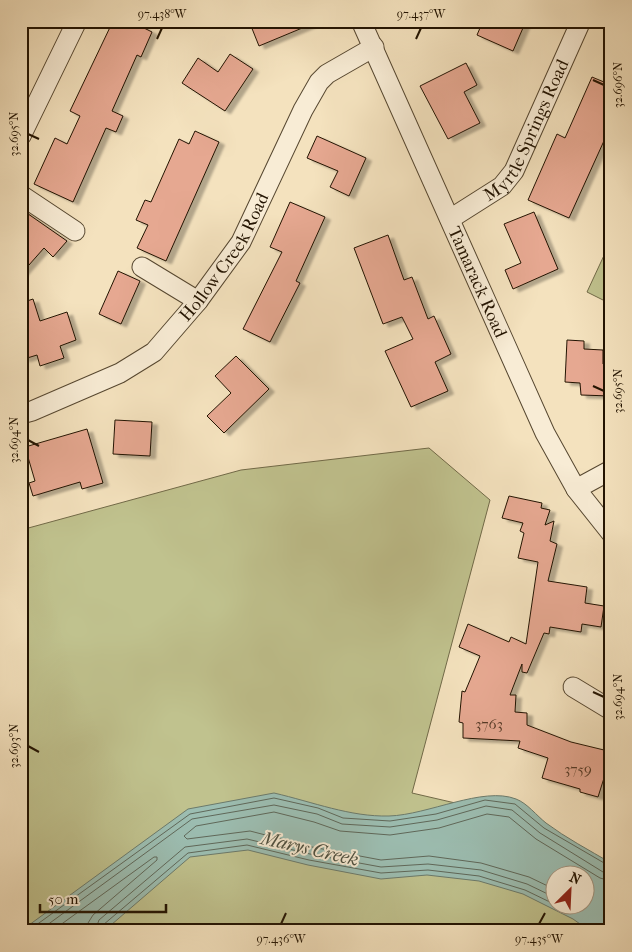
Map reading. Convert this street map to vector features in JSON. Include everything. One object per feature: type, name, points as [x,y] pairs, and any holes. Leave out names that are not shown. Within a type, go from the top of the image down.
[{"type":"street","points":[[21,136],[77,21]]},
{"type":"street","name":"Tamarack Road","points":[[361,21],[545,433],[576,489],[611,533]]},
{"type":"street","name":"Myrtle Springs Road","points":[[450,219],[502,186],[514,171],[581,21]]},
{"type":"street","name":"Hollow Creek Road","points":[[21,414],[32,411],[120,372],[154,352],[198,301],[241,242],[303,110],[319,82],[327,74],[374,47]]},
{"type":"street","points":[[21,195],[75,232]]},
{"type":"street","points":[[142,267],[198,301]]},
{"type":"street","points":[[576,489],[611,470]]},
{"type":"street","points":[[573,687],[611,710]]},
{"type":"green space","points":[[607,249],[611,251],[611,304],[587,292]]},
{"type":"green space","points":[[429,448],[490,500],[412,793],[546,824],[593,864],[544,864],[544,914],[594,914],[594,865],[611,879],[611,931],[21,931],[21,530],[241,470]]},
{"type":"water","name":"Marys Creek","points":[[274,793],[346,812],[374,816],[389,816],[421,811],[472,798],[503,796],[524,803],[554,828],[611,863],[611,931],[590,931],[563,914],[594,914],[594,864],[544,864],[544,904],[523,894],[479,881],[427,875],[381,879],[308,865],[248,850],[190,857],[104,931],[21,931],[21,926],[29,925],[188,809]]},
{"type":"building","points":[[113,21],[145,21],[142,27],[152,32],[141,57],[137,55],[112,111],[123,116],[116,132],[106,128],[73,202],[34,184],[55,138],[67,144],[80,116],[70,111]]},
{"type":"building","points":[[249,21],[319,21],[259,46]]},
{"type":"building","points":[[483,21],[526,21],[513,51],[477,35]]},
{"type":"building","points":[[230,54],[253,69],[225,111],[182,83],[198,58],[218,72]]},
{"type":"building","points":[[466,63],[477,85],[464,92],[480,123],[448,139],[420,86]]},
{"type":"building","points":[[592,77],[611,85],[611,133],[608,132],[569,218],[528,200],[557,134],[565,138]]},
{"type":"building","points":[[195,131],[219,142],[166,261],[137,248],[148,225],[136,220],[145,200],[151,202],[179,139],[189,144]]},
{"type":"building","points":[[317,136],[366,158],[349,196],[330,187],[338,171],[307,158]]},
{"type":"building","points":[[290,202],[325,217],[296,281],[300,283],[270,342],[243,329],[282,252],[270,247]]},
{"type":"building","points":[[21,209],[67,241],[53,257],[44,248],[21,274]]},
{"type":"building","points":[[534,212],[558,269],[513,289],[505,270],[521,263],[504,224]]},
{"type":"building","points":[[388,235],[404,280],[412,277],[428,319],[434,316],[451,354],[435,362],[448,391],[411,407],[385,351],[413,339],[402,317],[383,324],[354,248]]},
{"type":"building","points":[[118,271],[140,281],[121,324],[99,314]]},
{"type":"building","points":[[33,299],[40,321],[67,312],[76,340],[60,346],[64,358],[40,366],[37,355],[24,359],[21,351],[21,303]]},
{"type":"building","points":[[567,340],[584,341],[584,349],[603,350],[603,364],[611,364],[611,396],[581,395],[580,383],[565,382]]},
{"type":"building","points":[[236,356],[269,389],[224,433],[207,416],[231,393],[215,376]]},
{"type":"building","points":[[115,420],[152,422],[150,456],[113,454]]},
{"type":"building","points":[[87,429],[103,483],[82,489],[80,482],[33,496],[29,483],[35,481],[25,447]]},
{"type":"building","points":[[509,496],[542,503],[541,508],[550,510],[545,525],[554,521],[550,541],[557,544],[548,581],[587,587],[585,603],[604,606],[601,627],[582,624],[581,632],[550,627],[549,634],[544,633],[527,673],[522,672],[522,664],[510,695],[516,695],[515,712],[527,713],[527,725],[571,742],[604,750],[604,753],[611,755],[611,780],[604,778],[598,797],[580,792],[580,789],[542,778],[548,758],[518,748],[520,741],[463,738],[463,723],[459,722],[462,691],[465,692],[480,656],[459,647],[468,624],[509,642],[511,637],[526,644],[538,562],[518,558],[524,533],[520,531],[523,523],[502,518]]}]
